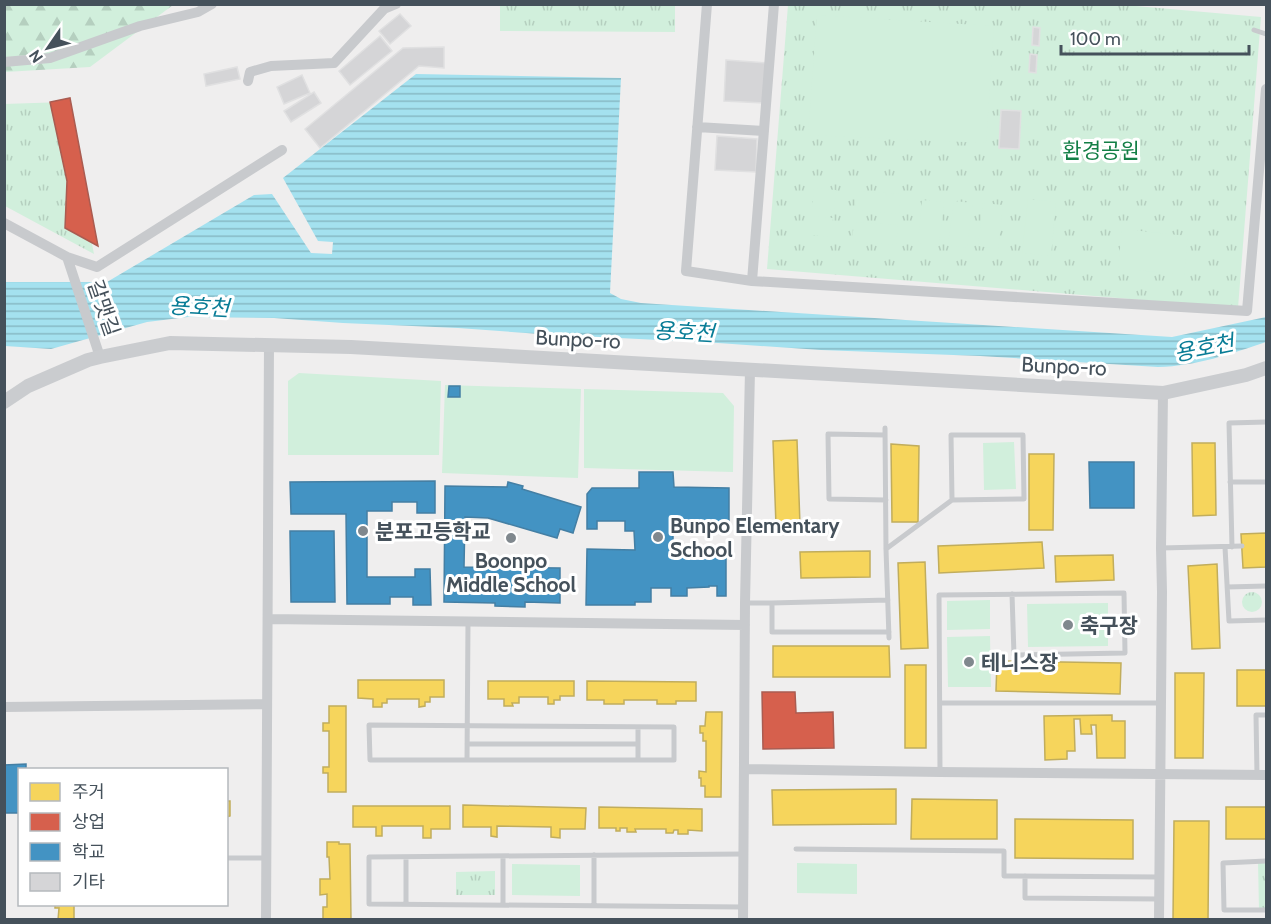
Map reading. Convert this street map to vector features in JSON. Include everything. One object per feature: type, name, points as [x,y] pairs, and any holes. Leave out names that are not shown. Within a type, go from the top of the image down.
[{"type":"main road","name":"Bunpo-ro","points":[[4,402],[28,387],[88,360],[170,343],[363,347],[1163,393],[1246,375],[1266,368]]},
{"type":"street","points":[[4,62],[50,58],[140,26],[198,12],[212,4]]},
{"type":"street","points":[[248,81],[250,72],[271,66],[334,63],[384,9],[396,4]]},
{"type":"street","points":[[706,4],[686,271],[752,281],[1247,311],[1266,89]]},
{"type":"street","points":[[752,281],[774,4]]},
{"type":"street","points":[[697,127],[764,131]]},
{"type":"street","points":[[4,223],[67,257],[97,267],[282,150]]},
{"type":"street","name":"갈맷길","points":[[67,257],[100,357]]},
{"type":"street","points":[[266,920],[269,344]]},
{"type":"street","points":[[743,920],[745,603],[750,370]]},
{"type":"street","points":[[1159,920],[1163,393]]},
{"type":"street","points":[[268,620],[745,625]]},
{"type":"street","points":[[4,706],[267,704]]},
{"type":"street","points":[[744,768],[1262,775]]},
{"type":"lane","points":[[1254,30],[1265,34]]},
{"type":"lane","points":[[1266,422],[1229,423],[1227,587],[1229,621],[1266,620]]},
{"type":"lane","points":[[772,603],[772,632],[889,635],[885,432],[828,434],[829,499],[886,500]]},
{"type":"lane","points":[[886,549],[952,500],[1024,499],[1023,435],[951,435],[952,500]]},
{"type":"lane","points":[[1230,482],[1266,482]]},
{"type":"lane","points":[[1161,548],[1242,546]]},
{"type":"lane","points":[[1227,587],[1266,586]]},
{"type":"lane","points":[[940,772],[939,595],[1012,594],[1124,593],[1125,653],[1014,655],[1012,594]]},
{"type":"lane","points":[[745,603],[888,600]]},
{"type":"lane","points":[[467,760],[468,622]]},
{"type":"lane","points":[[940,703],[1160,704]]},
{"type":"lane","points":[[1262,775],[1256,715],[1266,715]]},
{"type":"lane","points":[[369,725],[467,726],[674,727],[674,760],[370,760],[369,725]]},
{"type":"lane","points":[[638,728],[638,760]]},
{"type":"lane","points":[[467,744],[638,744]]},
{"type":"lane","points":[[796,849],[1004,851],[1004,876],[1159,877]]},
{"type":"lane","points":[[743,854],[369,857],[369,904],[743,907]]},
{"type":"lane","points":[[594,855],[594,905]]},
{"type":"lane","points":[[503,856],[503,904]]},
{"type":"lane","points":[[406,857],[406,904]]},
{"type":"lane","points":[[228,858],[266,858]]},
{"type":"lane","points":[[1266,861],[1223,862],[1224,910],[1266,910]]},
{"type":"lane","points":[[1025,876],[1025,898],[1159,899]]},
{"type":"green space","name":"환경공원","points":[[1113,4],[1261,17],[1238,308],[767,269],[788,5]]},
{"type":"green space","points":[[5,5],[173,5],[90,67],[5,72]]},
{"type":"green space","points":[[500,5],[675,5],[675,32],[500,31]]},
{"type":"green space","points":[[817,15],[994,26],[986,143],[808,135]]},
{"type":"green space","points":[[64,102],[94,254],[5,206],[4,104]]},
{"type":"green space","points":[[814,188],[836,190],[834,210],[812,208]]},
{"type":"green space","points":[[857,191],[901,194],[899,214],[855,210]]},
{"type":"green space","points":[[1028,199],[1056,202],[1051,256],[1022,253]]},
{"type":"green space","points":[[922,200],[944,202],[939,245],[918,243]]},
{"type":"green space","points":[[954,201],[973,203],[967,248],[948,245]]},
{"type":"green space","points":[[983,203],[1003,205],[998,249],[978,246]]},
{"type":"green space","points":[[811,216],[833,218],[831,237],[809,235]]},
{"type":"green space","points":[[854,222],[898,225],[896,245],[852,241]]},
{"type":"green space","points":[[1122,229],[1188,236],[1184,275],[1118,268]]},
{"type":"green space","points":[[299,373],[441,381],[439,455],[288,455],[288,381]]},
{"type":"green space","points":[[445,385],[581,389],[578,478],[442,473]]},
{"type":"green space","points":[[584,389],[723,393],[734,406],[733,472],[584,468]]},
{"type":"green space","points":[[1014,442],[1016,489],[984,490],[983,443]]},
{"type":"green space","points":[[1252,592],[1259,595],[1262,602],[1259,609],[1252,612],[1245,609],[1242,602],[1245,595]]},
{"type":"green space","points":[[990,600],[990,629],[947,630],[947,601]]},
{"type":"green space","name":"축구장","points":[[1108,603],[1108,646],[1028,647],[1027,604]]},
{"type":"green space","name":"테니스장","points":[[990,636],[991,687],[948,687],[947,637]]},
{"type":"green space","points":[[1266,861],[1266,910],[1259,910],[1258,862]]},
{"type":"green space","points":[[797,863],[857,864],[857,894],[797,893]]},
{"type":"green space","points":[[512,864],[580,865],[580,896],[512,895]]},
{"type":"green space","points":[[495,871],[495,895],[456,895],[456,872]]},
{"type":"water","name":"용호천","points":[[416,74],[621,78],[610,293],[621,299],[641,303],[1172,337],[1266,317],[1266,342],[1200,362],[1158,367],[274,318],[188,317],[147,322],[51,349],[5,346],[4,282],[107,282],[254,195],[272,194],[311,253],[332,254],[333,242],[318,241],[283,178]]},
{"type":"building: 주거","points":[[797,440],[800,525],[776,526],[773,441]]},
{"type":"building: 주거","points":[[1192,443],[1215,443],[1216,515],[1193,516]]},
{"type":"building: 주거","points":[[891,444],[919,446],[918,522],[892,522]]},
{"type":"building: 주거","points":[[1029,454],[1054,454],[1053,530],[1029,530]]},
{"type":"building: 주거","points":[[1266,533],[1266,567],[1243,568],[1241,534]]},
{"type":"building: 주거","points":[[1042,542],[1044,568],[939,573],[938,546]]},
{"type":"building: 주거","points":[[870,551],[870,577],[801,578],[800,552]]},
{"type":"building: 주거","points":[[1113,555],[1114,580],[1056,582],[1055,556]]},
{"type":"building: 주거","points":[[925,562],[928,648],[901,649],[898,563]]},
{"type":"building: 주거","points":[[1217,564],[1220,648],[1192,649],[1188,566]]},
{"type":"building: 주거","points":[[773,646],[889,646],[890,677],[773,677]]},
{"type":"building: 주거","points":[[997,661],[1121,663],[1120,694],[996,691]]},
{"type":"building: 주거","points":[[905,665],[926,665],[926,748],[905,748]]},
{"type":"building: 주거","points":[[1237,670],[1266,670],[1266,706],[1237,706]]},
{"type":"building: 주거","points":[[1175,673],[1204,673],[1203,758],[1175,758]]},
{"type":"building: 주거","points":[[358,680],[444,680],[444,697],[430,697],[430,702],[425,702],[425,706],[419,707],[419,699],[387,699],[387,703],[382,703],[382,707],[373,707],[373,699],[358,698]]},
{"type":"building: 주거","points":[[488,681],[574,681],[574,696],[560,696],[560,700],[554,700],[554,704],[548,704],[548,697],[519,697],[519,703],[504,706],[504,699],[488,699]]},
{"type":"building: 주거","points":[[587,681],[696,682],[696,701],[657,704],[657,700],[624,700],[624,704],[604,704],[604,700],[587,700]]},
{"type":"building: 주거","points":[[329,706],[346,706],[346,792],[328,792],[328,773],[323,773],[323,767],[329,767],[329,731],[323,731],[323,723],[329,723]]},
{"type":"building: 주거","points":[[706,712],[722,712],[721,797],[705,797],[705,786],[701,786],[701,778],[699,778],[699,771],[706,772],[706,741],[703,741],[700,726],[705,726]]},
{"type":"building: 주거","points":[[1112,715],[1112,721],[1125,721],[1125,758],[1097,758],[1096,725],[1091,725],[1092,734],[1081,734],[1080,719],[1074,719],[1075,751],[1067,751],[1067,759],[1045,760],[1044,716]]},
{"type":"building: 주거","points":[[896,789],[896,824],[773,825],[772,790]]},
{"type":"building: 주거","points":[[912,799],[997,800],[997,839],[911,839]]},
{"type":"building: 주거","points":[[228,801],[230,801],[230,816],[228,816]]},
{"type":"building: 주거","points":[[463,805],[586,808],[585,829],[560,829],[560,838],[551,837],[551,827],[497,826],[497,837],[491,836],[491,827],[463,827]]},
{"type":"building: 주거","points":[[353,806],[450,806],[450,829],[431,829],[431,838],[423,838],[423,826],[382,826],[382,836],[376,836],[376,827],[353,827]]},
{"type":"building: 주거","points":[[599,807],[702,809],[702,831],[688,830],[688,834],[678,834],[678,830],[666,833],[666,829],[635,829],[636,832],[627,832],[627,828],[620,828],[620,831],[616,831],[616,828],[599,828]]},
{"type":"building: 주거","points":[[1226,807],[1266,807],[1266,839],[1226,839]]},
{"type":"building: 주거","points":[[1015,819],[1133,820],[1133,859],[1015,858]]},
{"type":"building: 주거","points":[[1174,821],[1209,821],[1208,920],[1173,920]]},
{"type":"building: 주거","points":[[327,842],[350,844],[351,920],[323,920],[323,907],[327,907],[327,894],[320,895],[320,879],[330,879]]},
{"type":"building: 주거","points":[[55,906],[74,906],[74,920],[58,920],[59,908]]},
{"type":"building: 상업","points":[[70,98],[98,246],[65,228],[67,181],[50,102]]},
{"type":"building: 상업","points":[[762,692],[795,692],[796,713],[833,712],[834,748],[763,749]]},
{"type":"building: 학교","points":[[449,386],[460,386],[460,397],[448,397]]},
{"type":"building: 학교","points":[[1089,462],[1134,462],[1134,508],[1090,508]]},
{"type":"building: 학교","points":[[639,472],[673,472],[674,487],[729,488],[729,532],[713,532],[713,523],[689,523],[689,533],[673,533],[673,556],[726,556],[726,596],[717,596],[717,586],[687,588],[687,596],[671,596],[671,588],[651,588],[651,602],[635,602],[635,605],[586,605],[587,549],[635,550],[634,531],[625,531],[625,521],[597,521],[597,529],[587,529],[587,494],[592,488],[639,488]]},
{"type":"building: 학교","points":[[435,481],[435,513],[417,513],[417,502],[392,502],[392,511],[367,511],[367,577],[415,577],[415,569],[430,569],[431,605],[413,605],[413,597],[390,597],[390,604],[347,604],[346,514],[291,514],[290,482]]},
{"type":"building: 학교","points":[[508,482],[523,486],[522,489],[581,507],[573,533],[560,529],[557,538],[488,518],[465,517],[464,567],[560,568],[560,603],[525,602],[525,607],[495,606],[495,603],[444,602],[445,486],[507,487]]},
{"type":"building: 학교","points":[[290,531],[334,531],[335,602],[291,602]]},
{"type":"building: 학교","points":[[26,764],[26,768],[18,768],[18,813],[4,813],[4,765]]},
{"type":"building: 기타","points":[[400,14],[411,26],[390,44],[379,31]]},
{"type":"building: 기타","points":[[1033,27],[1040,28],[1039,46],[1032,45]]},
{"type":"building: 기타","points":[[380,36],[392,51],[350,85],[339,71]]},
{"type":"building: 기타","points":[[444,47],[444,68],[419,66],[320,148],[305,129],[403,48]]},
{"type":"building: 기타","points":[[1030,54],[1037,55],[1036,73],[1029,72]]},
{"type":"building: 기타","points":[[726,60],[768,63],[766,103],[724,101]]},
{"type":"building: 기타","points":[[237,67],[240,79],[206,86],[204,74]]},
{"type":"building: 기타","points":[[302,75],[310,93],[284,104],[277,87]]},
{"type":"building: 기타","points":[[314,92],[321,103],[291,122],[284,111]]},
{"type":"building: 기타","points":[[1001,110],[1021,111],[1019,149],[999,148]]},
{"type":"building: 기타","points":[[717,136],[757,139],[756,172],[715,170]]},
{"type":"place","name":"분포고등학교","points":[[363,531]]},
{"type":"place","name":"Bunpo Elementary School","points":[[658,537]]},
{"type":"place","name":"Boonpo Middle School","points":[[511,538]]},
{"type":"place","name":"축구장","points":[[1068,625]]},
{"type":"place","name":"테니스장","points":[[969,662]]}]
